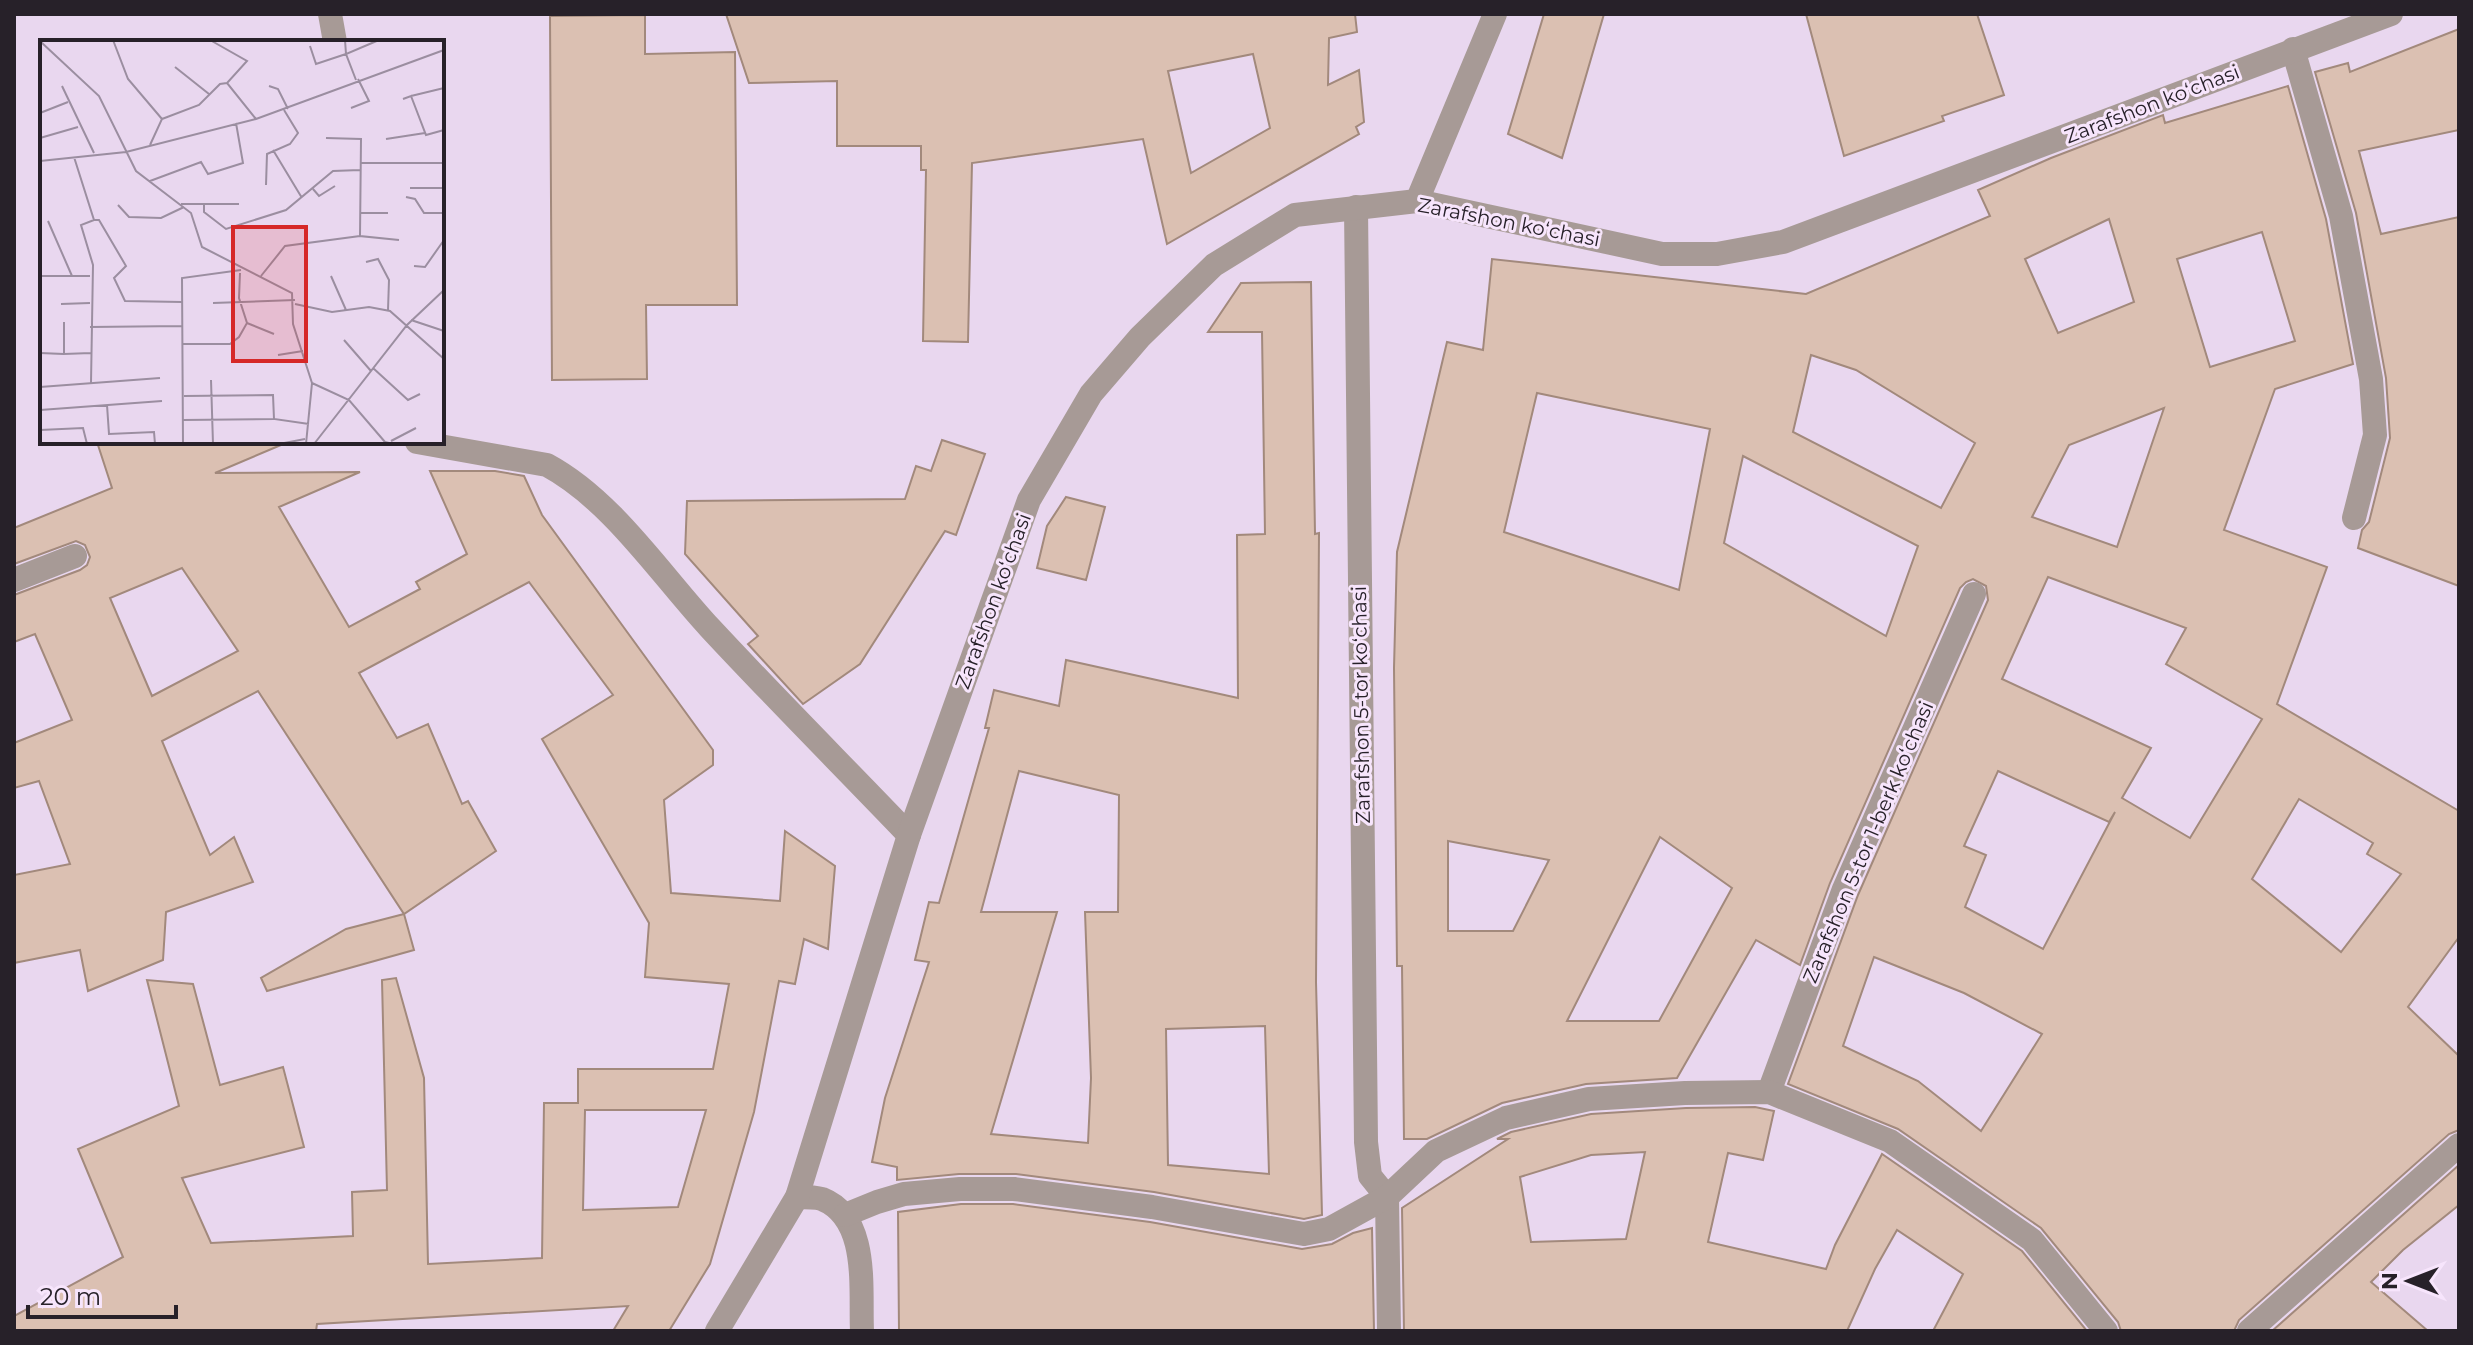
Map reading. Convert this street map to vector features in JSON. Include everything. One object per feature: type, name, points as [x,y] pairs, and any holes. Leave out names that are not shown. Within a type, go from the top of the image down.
[{"type":"street","points":[[330,14],[335,40]]},
{"type":"street","points":[[1417,201],[1495,14]]},
{"type":"street","name":"Zarafshon koʻchasi","points":[[717,1331],[797,1197],[909,835],[1029,500],[1091,394],[1140,337],[1214,265],[1295,215],[1417,201],[1662,254],[1717,254],[1783,242],[2391,14]]},
{"type":"street","points":[[2293,49],[2341,216],[2371,379],[2375,435],[2354,518]]},
{"type":"street","name":"Zarafshon 5-tor koʻchasi","points":[[1356,207],[1366,1142],[1370,1176],[1387,1197]]},
{"type":"street","points":[[428,444],[547,465],[598,501],[709,628],[909,835]]},
{"type":"street","points":[[14,580],[75,556]]},
{"type":"street","name":"Zarafshon 5-tor 1-berk koʻchasi","points":[[1769,1092],[1844,889],[1974,594]]},
{"type":"street","points":[[845,1215],[904,1194],[960,1189],[1014,1189],[1152,1207],[1304,1234],[1329,1229],[1387,1197],[1436,1151],[1506,1118],[1589,1099],[1769,1092],[1890,1141],[2032,1240],[2106,1331]]},
{"type":"street","points":[[2249,1331],[2459,1145]]},
{"type":"street","points":[[797,1197],[822,1199],[845,1215],[858,1248],[862,1331]]},
{"type":"street","points":[[1387,1197],[1389,1331]]},
{"type":"building","points":[[726,14],[1355,14],[1357,32],[1329,38],[1328,85],[1359,70],[1364,122],[1356,127],[1359,134],[1167,244],[1143,139],[972,163],[968,342],[923,341],[926,170],[921,170],[921,146],[837,146],[837,81],[749,83]],"holes":[[[1253,54],[1270,128],[1191,173],[1168,71]]]},
{"type":"building","points":[[1544,14],[1604,14],[1562,158],[1508,134]]},
{"type":"building","points":[[1806,14],[1977,14],[2004,95],[1942,116],[1944,121],[1844,156]]},
{"type":"building","points":[[645,15],[645,54],[735,52],[737,305],[646,305],[647,379],[552,380],[550,16]]},
{"type":"building","points":[[2459,29],[2459,130],[2359,151],[2381,234],[2459,217],[2459,586],[2358,548],[2362,530],[2369,522],[2390,438],[2386,378],[2356,213],[2315,72],[2348,63],[2350,72]]},
{"type":"building","points":[[2288,86],[2326,219],[2353,364],[2275,389],[2224,530],[2327,567],[2277,704],[2459,811],[2459,937],[2408,1007],[2459,1056],[2459,1130],[2449,1134],[2239,1320],[2234,1331],[2121,1331],[2118,1322],[2041,1228],[1898,1129],[1788,1084],[1858,895],[1988,600],[1986,586],[1973,579],[1960,588],[1830,883],[1800,965],[1756,940],[1677,1078],[1586,1084],[1502,1103],[1427,1139],[1404,1139],[1402,966],[1397,966],[1394,668],[1397,552],[1447,342],[1483,350],[1492,259],[1806,294],[1990,216],[1978,190],[2163,115],[2165,123]],"holes":[[[2109,219],[2134,302],[2058,333],[2025,259]],[[2262,232],[2295,341],[2210,367],[2177,259]],[[1811,355],[1856,370],[1975,443],[1941,508],[1793,432]],[[1537,393],[1710,429],[1679,590],[1504,532]],[[2164,408],[2117,547],[2032,517],[2069,445]],[[1743,456],[1918,546],[1886,636],[1724,543]],[[2048,577],[2186,628],[2166,664],[2262,719],[2190,838],[2122,798],[2151,748],[2002,679]],[[1998,771],[2109,822],[2115,812],[2043,949],[1965,907],[1986,855],[1964,846]],[[2299,799],[2373,843],[2367,854],[2401,874],[2341,952],[2252,879]],[[1660,837],[1732,888],[1659,1021],[1567,1021]],[[1448,841],[1549,860],[1513,931],[1448,931]],[[1874,957],[1964,993],[2042,1034],[1981,1131],[1918,1081],[1843,1046]]]},
{"type":"building","points":[[1311,282],[1315,534],[1319,533],[1316,982],[1322,1215],[1304,1219],[1154,1192],[1016,1174],[959,1174],[897,1180],[897,1167],[872,1162],[885,1098],[929,962],[915,960],[929,902],[939,903],[989,728],[985,728],[994,690],[1059,706],[1066,660],[1238,698],[1237,535],[1265,534],[1262,332],[1208,332],[1241,283]],"holes":[[[1019,771],[1119,795],[1118,912],[1085,912],[1091,1078],[1088,1143],[991,1134],[1057,912],[981,912]],[[1265,1026],[1269,1174],[1168,1165],[1166,1029]]]},
{"type":"building","points":[[942,440],[985,454],[956,535],[945,531],[860,664],[803,704],[748,644],[758,636],[685,554],[687,501],[905,499],[916,466],[931,471]]},
{"type":"building","points":[[98,444],[283,444],[215,473],[360,472],[279,507],[349,627],[420,589],[416,582],[467,554],[430,471],[495,471],[524,476],[542,515],[713,750],[713,765],[664,800],[671,893],[780,901],[785,831],[835,866],[828,949],[804,939],[795,984],[779,981],[754,1112],[710,1264],[669,1331],[613,1331],[628,1306],[317,1324],[316,1331],[14,1331],[14,1316],[123,1257],[78,1149],[179,1106],[147,980],[193,984],[220,1085],[283,1067],[304,1147],[182,1178],[211,1243],[353,1236],[352,1192],[387,1190],[382,980],[396,978],[424,1078],[428,1264],[542,1258],[544,1103],[578,1103],[578,1069],[713,1069],[729,984],[645,977],[649,923],[542,739],[613,695],[529,582],[359,673],[397,738],[428,724],[462,804],[468,801],[496,851],[404,914],[258,691],[162,741],[210,855],[234,837],[253,882],[166,912],[163,960],[88,991],[80,950],[14,963],[14,875],[70,864],[39,781],[14,788],[14,743],[72,720],[35,634],[14,642],[14,595],[80,570],[87,565],[90,557],[85,545],[76,541],[14,564],[14,528],[112,488]],"holes":[[[182,568],[238,651],[152,696],[110,598]],[[585,1110],[706,1110],[678,1207],[583,1210]]]},
{"type":"building","points":[[1066,497],[1105,507],[1086,580],[1037,568],[1047,526]]},
{"type":"building","points":[[404,914],[414,950],[267,991],[261,978],[346,929]]},
{"type":"building","points":[[1755,1107],[1774,1111],[1763,1160],[1728,1153],[1708,1242],[1826,1269],[1835,1245],[1882,1154],[2022,1251],[2087,1331],[1933,1331],[1963,1274],[1897,1230],[1875,1269],[1847,1331],[1404,1331],[1402,1208],[1508,1139],[1497,1139],[1511,1132],[1591,1114]],"holes":[[[1645,1152],[1626,1239],[1531,1242],[1520,1177],[1591,1155]]]},
{"type":"building","points":[[2459,1165],[2459,1205],[2403,1250],[2371,1282],[2428,1331],[2272,1331]]},
{"type":"building","points":[[961,1204],[1013,1204],[1150,1222],[1302,1249],[1332,1244],[1353,1233],[1372,1228],[1374,1331],[899,1331],[898,1212]]}]
